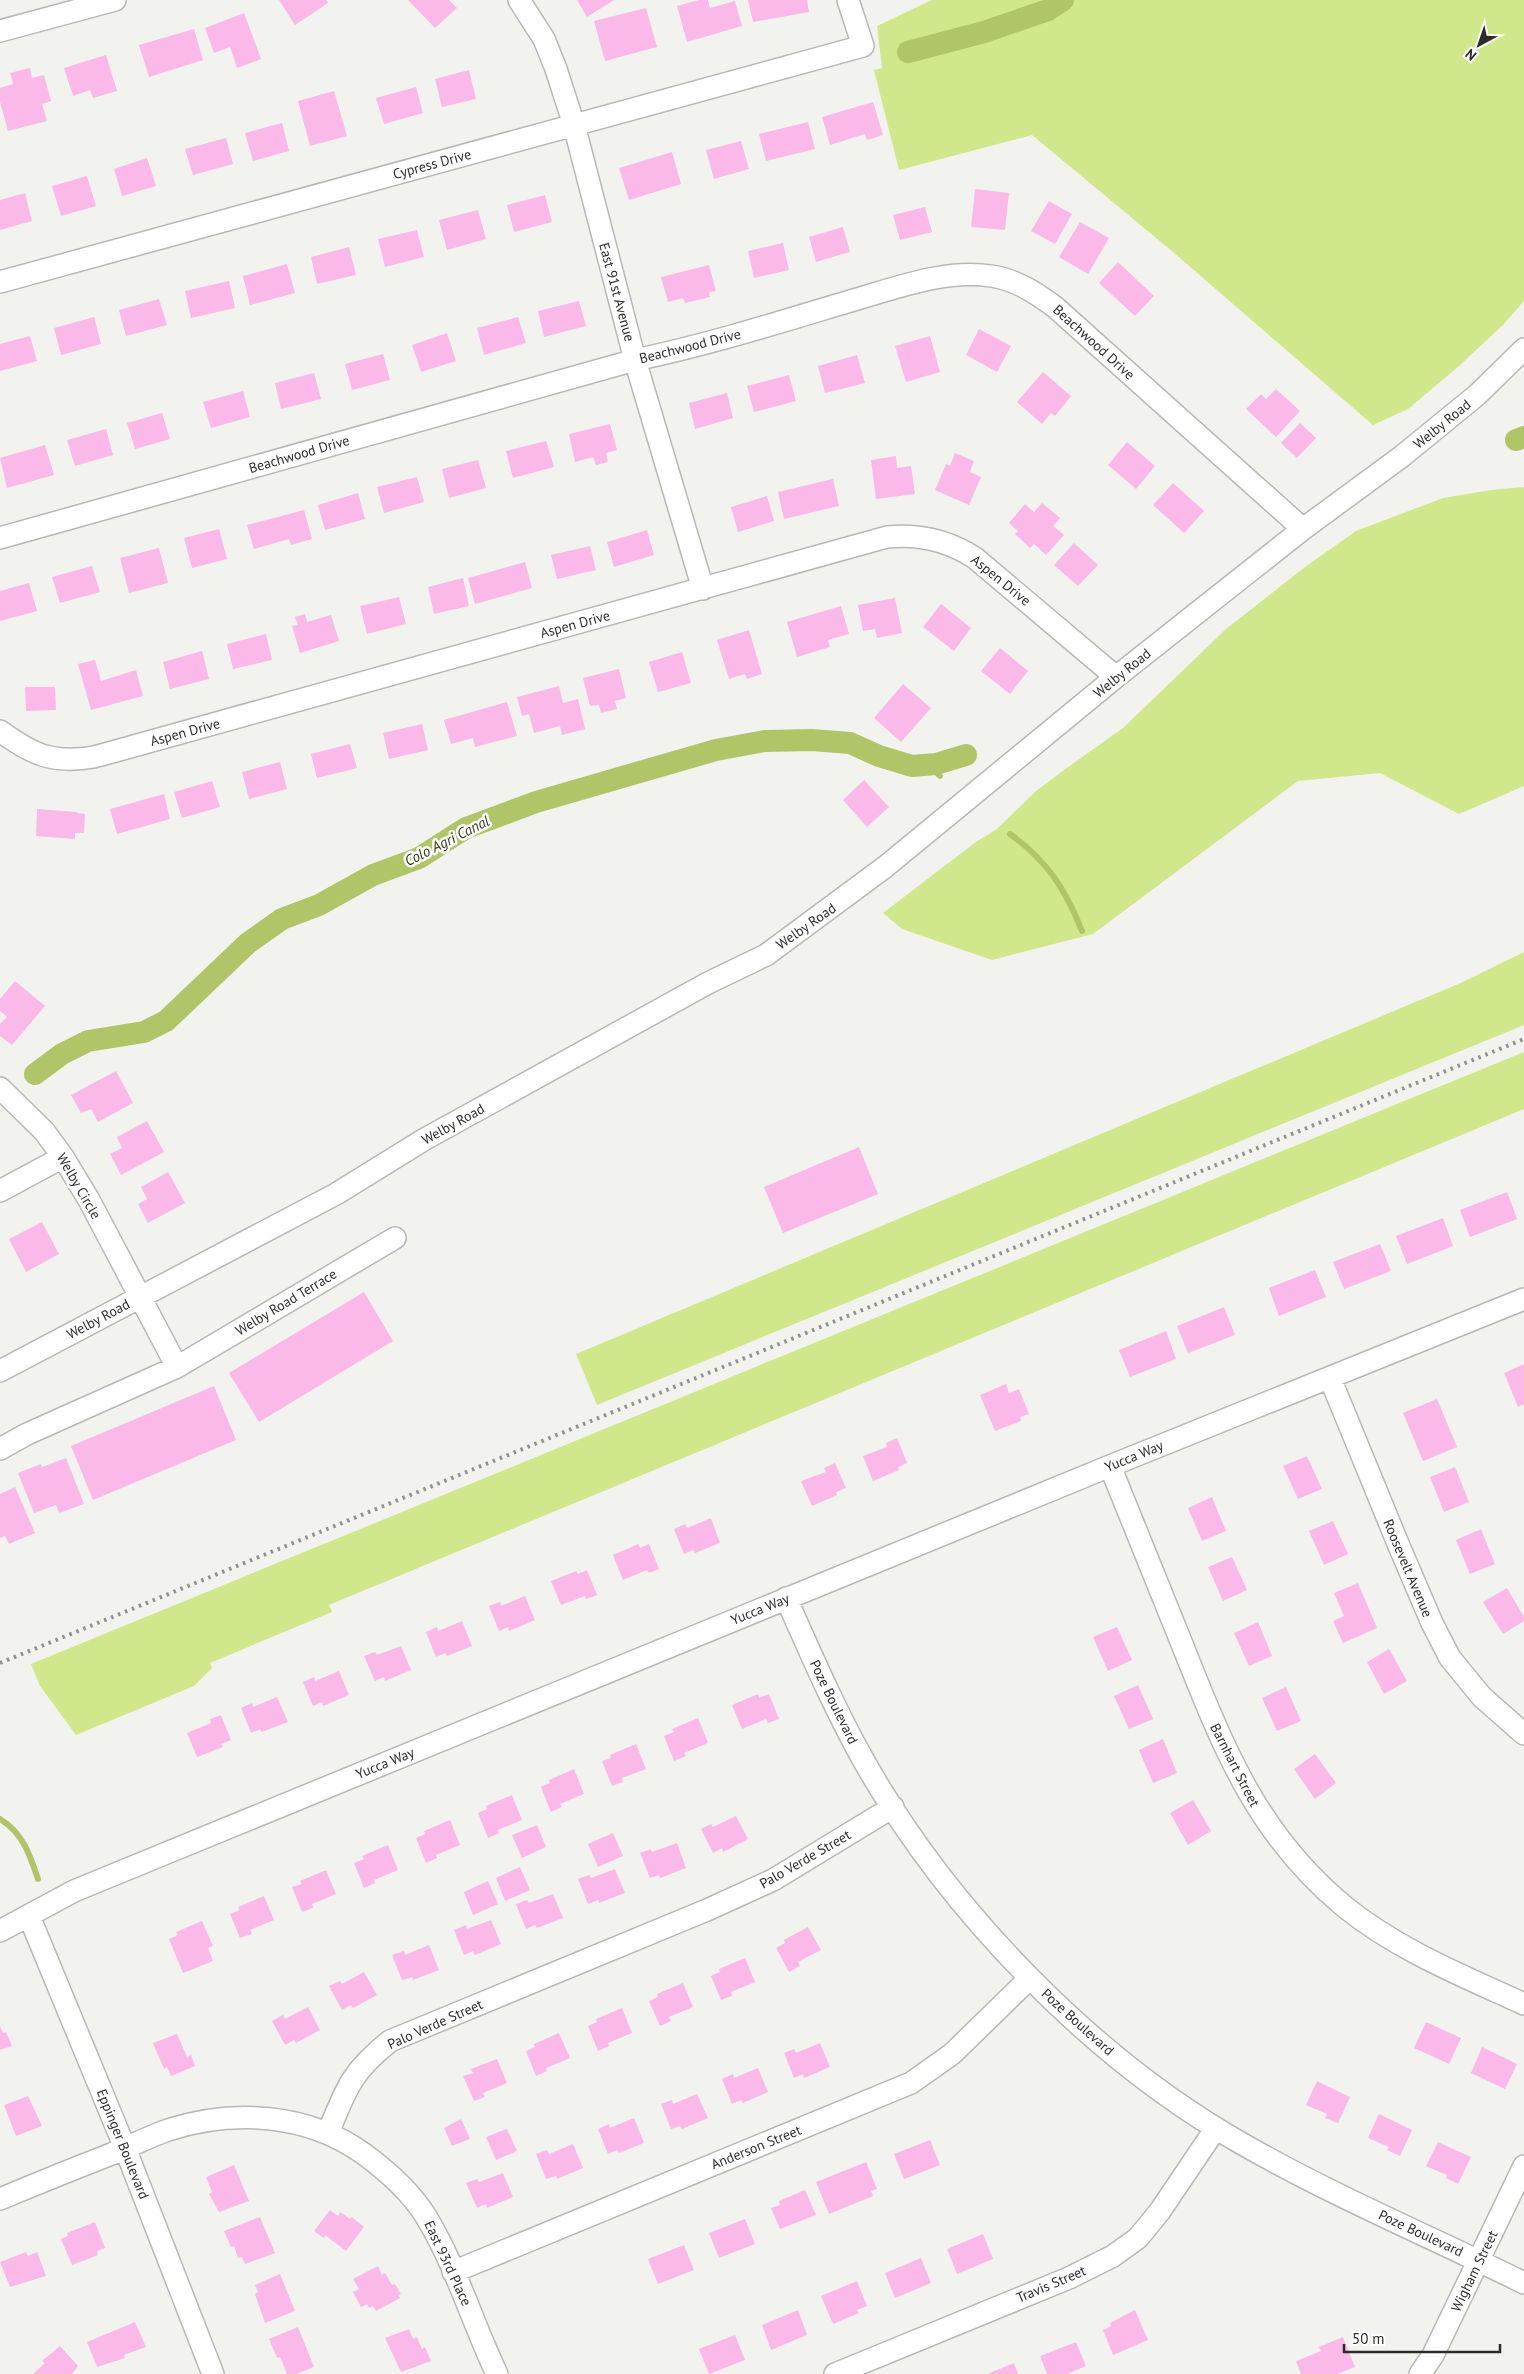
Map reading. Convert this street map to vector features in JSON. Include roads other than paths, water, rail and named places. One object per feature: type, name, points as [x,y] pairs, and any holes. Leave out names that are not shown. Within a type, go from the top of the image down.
[{"type":"street","points":[[0,31],[115,0]]},
{"type":"street","name":"East 91st Avenue","points":[[519,0],[544,40],[556,69],[574,125],[635,360],[703,589]]},
{"type":"street","name":"Cypress Drive","points":[[0,282],[863,46],[848,0]]},
{"type":"street","name":"Beachwood Drive","points":[[0,538],[635,360],[678,351],[923,281],[970,275],[1006,278],[1038,294],[1055,307],[1303,529]]},
{"type":"street","name":"Welby Road","points":[[0,1371],[336,1194],[434,1134],[708,982],[766,955],[886,867],[1116,677],[1303,529],[1401,457],[1477,396],[1524,349]]},
{"type":"street","name":"Aspen Drive","points":[[0,731],[21,746],[48,758],[63,760],[94,757],[887,537],[899,536],[948,544],[975,558],[1116,677]]},
{"type":"street","name":"Welby Circle","points":[[0,1088],[44,1131],[63,1157],[89,1200],[139,1298]]},
{"type":"street","points":[[0,1191],[63,1157]]},
{"type":"street","name":"Welby Road Terrace","points":[[0,1449],[27,1434],[177,1367],[395,1238]]},
{"type":"street","points":[[139,1298],[177,1367]]},
{"type":"street","name":"Yucca Way","points":[[0,1931],[74,1891],[786,1598],[1524,1299]]},
{"type":"street","name":"Roosevelt Avenue","points":[[1330,1378],[1398,1546],[1432,1623],[1450,1658],[1482,1697],[1524,1734]]},
{"type":"street","name":"Barnhart Street","points":[[1110,1466],[1213,1723],[1244,1787],[1280,1842],[1320,1886],[1372,1926],[1438,1964],[1524,2004]]},
{"type":"street","name":"Poze Boulevard","points":[[786,1598],[829,1695],[866,1764],[892,1807],[964,1903],[1030,1978],[1099,2042],[1156,2087],[1216,2128],[1298,2175],[1524,2283]]},
{"type":"street","name":"Palo Verde Street","points":[[328,2134],[352,2078],[366,2060],[390,2041],[707,1910],[772,1880],[892,1807]]},
{"type":"street","name":"Eppinger Boulevard","points":[[29,1916],[125,2148],[211,2373]]},
{"type":"street","name":"Anderson Street","points":[[454,2272],[911,2083],[952,2054],[1030,1978]]},
{"type":"street","points":[[0,2199],[168,2130],[204,2121],[235,2117],[266,2118],[290,2122],[328,2134]]},
{"type":"street","name":"Travis Street","points":[[835,2374],[1068,2278],[1113,2256],[1138,2238],[1160,2211],[1216,2128]]},
{"type":"street","name":"East 93rd Place","points":[[328,2134],[352,2146],[383,2168],[414,2199],[434,2230],[454,2272],[497,2374]]},
{"type":"street","name":"Wigham Street","points":[[1420,2374],[1433,2355],[1524,2166]]},
{"type":"waterway","points":[[908,52],[984,32],[1048,10],[1063,0]]},
{"type":"waterway","name":"Colo Agri Canal","points":[[1516,440],[1524,437]]},
{"type":"waterway","name":"Colo Agri Canal","points":[[35,1074],[62,1054],[88,1041],[144,1032],[166,1021],[248,943],[282,919],[319,905],[373,875],[419,858],[466,828],[536,802],[716,750],[765,741],[812,740],[850,743],[879,756],[912,766],[936,764],[966,755]]},
{"type":"waterway","points":[[928,764],[940,776]]},
{"type":"waterway","points":[[1010,834],[1034,854],[1054,876],[1069,901],[1082,931]]},
{"type":"waterway","points":[[0,1819],[15,1831],[25,1845],[38,1879]]},
{"type":"railway","points":[[0,1663],[1524,1039]]}]
